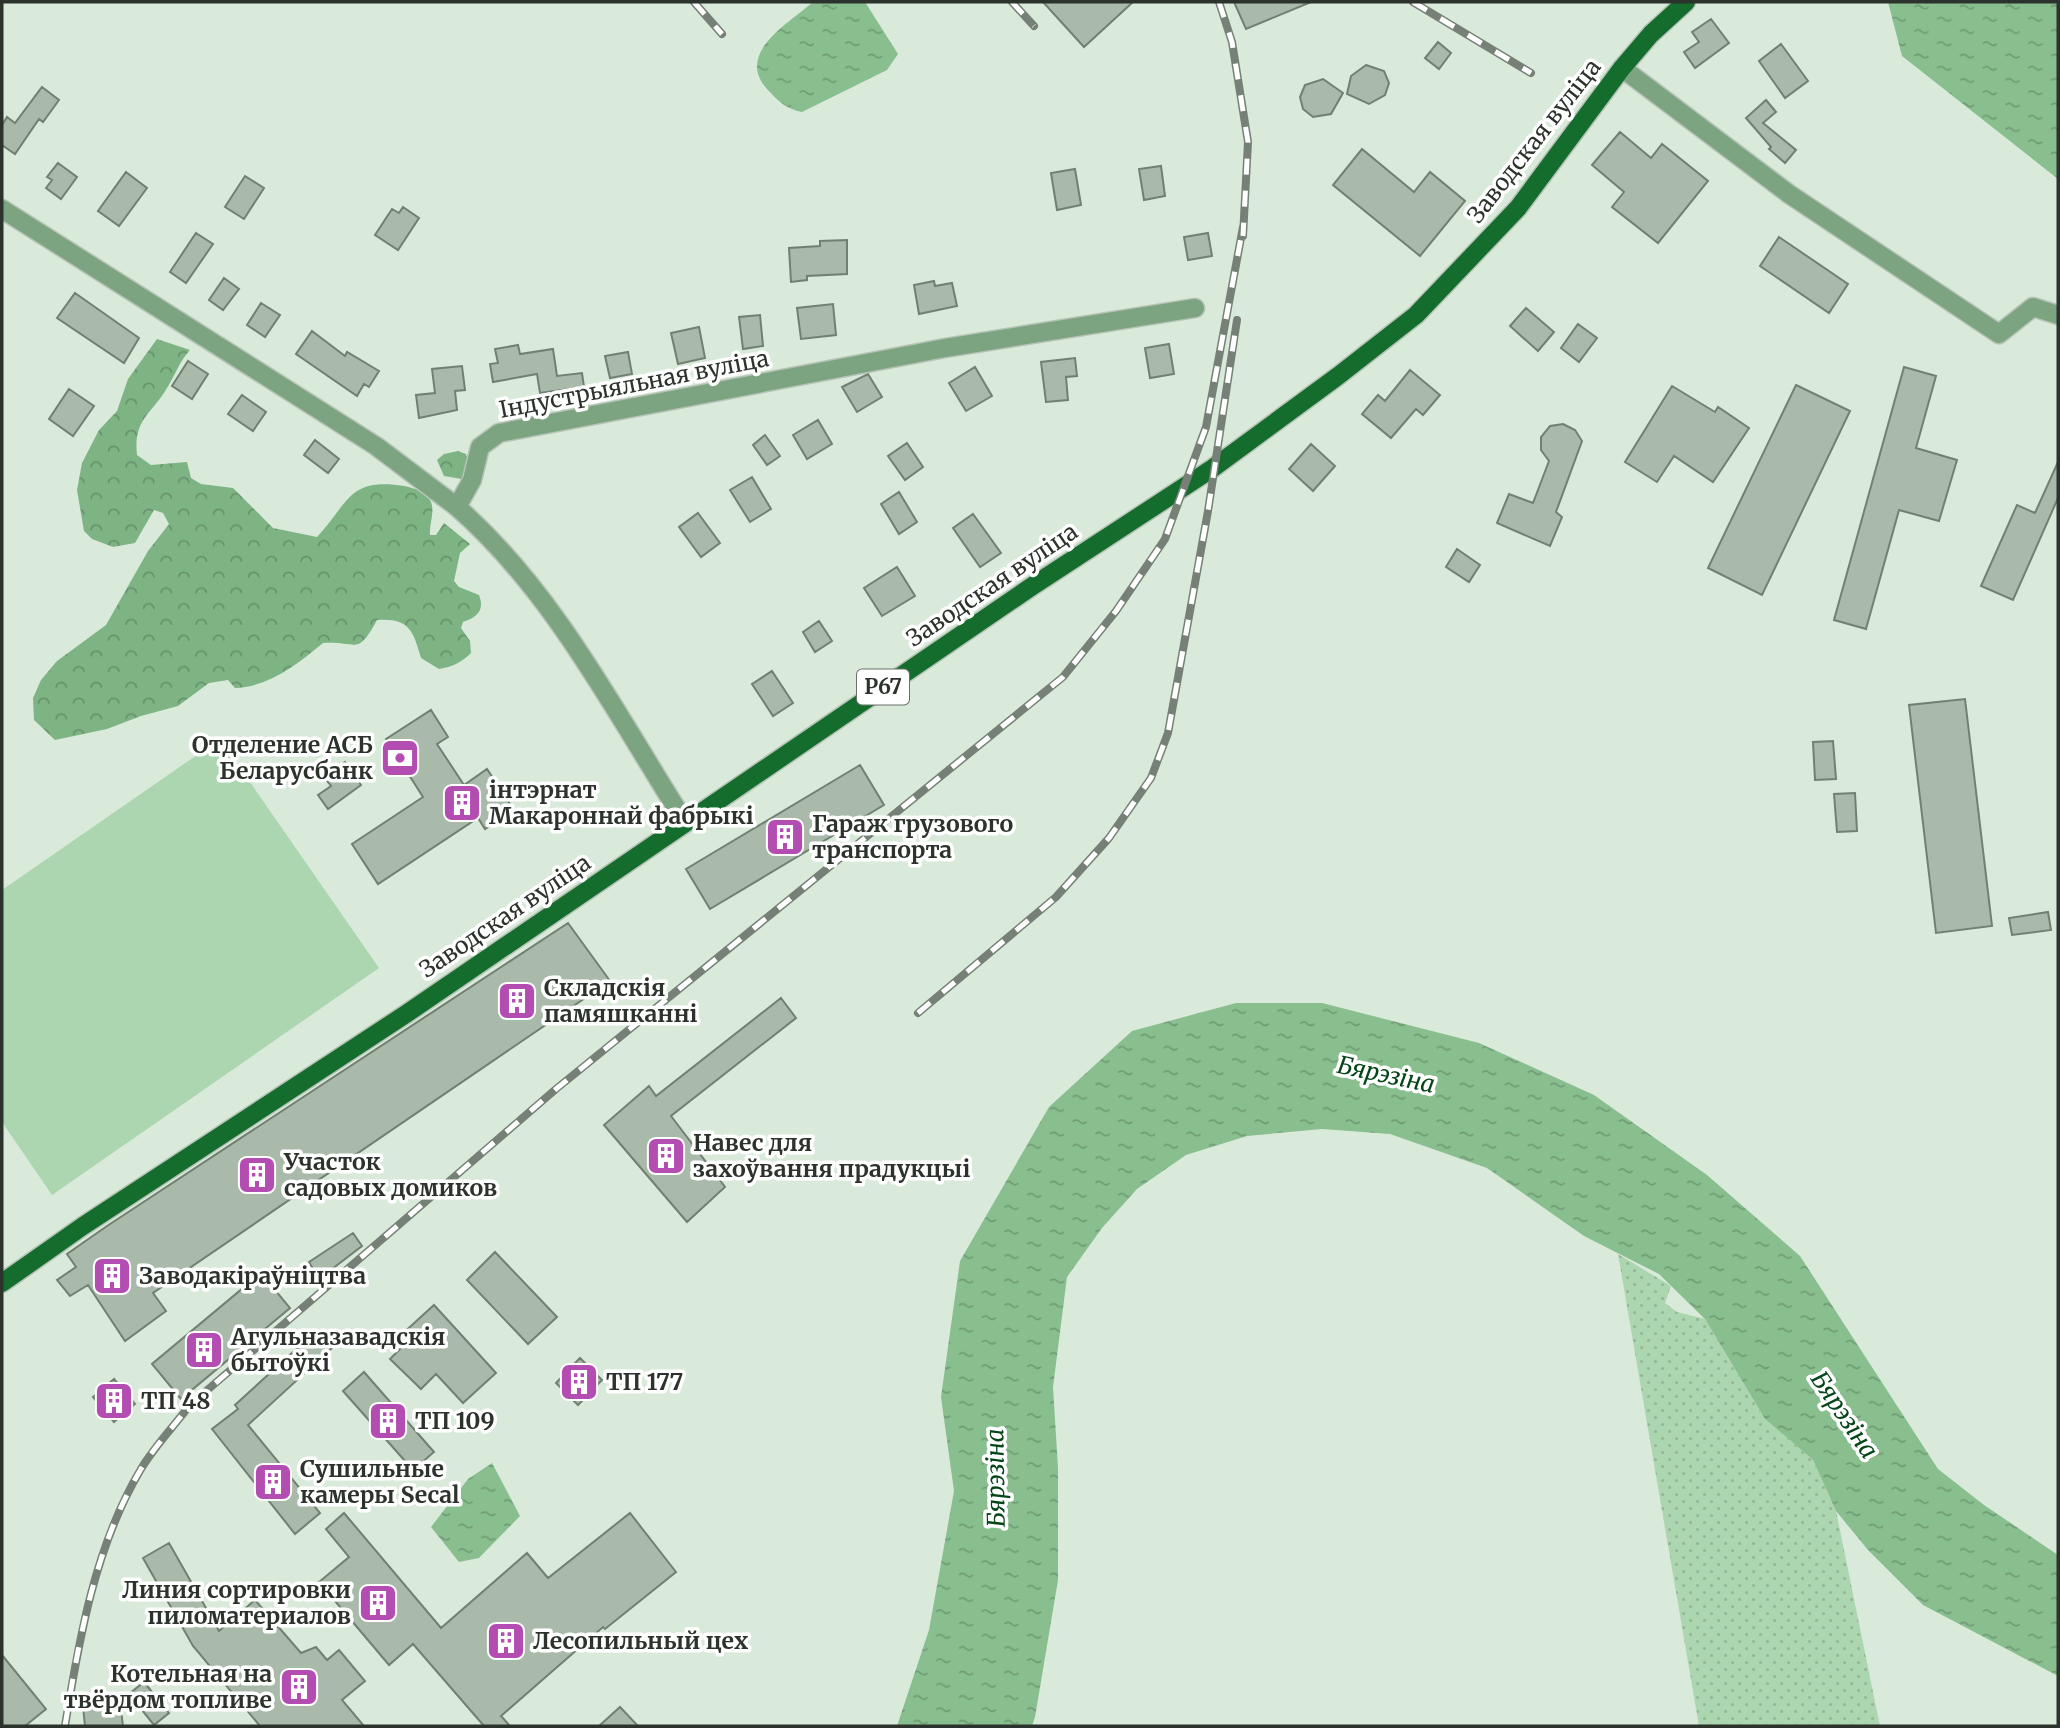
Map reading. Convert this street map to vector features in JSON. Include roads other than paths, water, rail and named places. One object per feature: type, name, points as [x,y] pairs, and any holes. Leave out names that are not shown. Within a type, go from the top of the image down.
[{"type":"main road","name":"Заводская вуліца","points":[[2,1283],[83,1226],[406,1014],[1031,586],[1240,449],[1416,315],[1518,208],[1622,68],[1651,34],[1686,2]]},
{"type":"street","points":[[1622,68],[1789,194],[1999,334],[2034,307],[2058,315]]},
{"type":"street","points":[[2,209],[376,446],[457,507],[478,526],[548,606],[685,822]]},
{"type":"street","name":"Індустрыяльная вуліца","points":[[457,507],[472,480],[480,447],[499,433],[931,350],[1195,308]]},
{"type":"water","points":[[813,2],[865,2],[898,54],[887,70],[802,112],[783,104],[767,89],[759,76],[757,63],[769,40]]},
{"type":"water","points":[[1888,2],[2058,2],[2058,179],[1902,56]]},
{"type":"water","name":"Бярэзіна","points":[[1236,1003],[1322,1003],[1479,1043],[1594,1095],[1707,1175],[1800,1256],[1938,1469],[1984,1505],[2058,1555],[2058,1676],[1923,1605],[1868,1550],[1836,1511],[1813,1460],[1765,1419],[1705,1319],[1659,1274],[1584,1236],[1487,1168],[1390,1134],[1322,1129],[1247,1136],[1186,1155],[1137,1189],[1102,1228],[1067,1277],[1053,1387],[1058,1468],[1058,1580],[1032,1726],[897,1726],[929,1630],[954,1491],[941,1397],[960,1261],[1049,1107],[1132,1031]]},
{"type":"water","points":[[492,1463],[520,1516],[479,1558],[459,1562],[431,1527],[468,1479]]},
{"type":"railway","points":[[694,2],[722,34]]},
{"type":"railway","points":[[1012,2],[1034,26]]},
{"type":"railway","points":[[1219,2],[1232,42],[1248,142],[1243,236]]},
{"type":"railway","points":[[1413,2],[1531,73]]},
{"type":"railway","points":[[65,1726],[83,1627],[100,1561],[112,1529],[141,1469],[190,1405],[556,1089],[1063,677],[1116,611],[1165,539],[1206,427],[1243,227]]},
{"type":"railway","points":[[918,1013],[1056,897],[1109,838],[1151,778],[1168,733],[1208,511],[1237,320]]},
{"type":"place","name":"Отделение АСБ Беларусбанк","points":[[400,758]]},
{"type":"place","name":"інтэрнат Макароннай фабрыкі","points":[[462,803]]},
{"type":"place","name":"Гараж грузового транспорта","points":[[785,837]]},
{"type":"place","name":"Складскія памяшканні","points":[[517,1001]]},
{"type":"place","name":"Навес для захоўвання прадукцыі","points":[[666,1156]]},
{"type":"place","name":"Участок садовых домиков","points":[[257,1175]]},
{"type":"place","name":"Заводакіраўніцтва","points":[[112,1276]]},
{"type":"place","name":"Агульназавадскія бытоўкі","points":[[204,1350]]},
{"type":"place","name":"ТП 177","points":[[579,1382]]},
{"type":"place","name":"ТП 48","points":[[114,1401]]},
{"type":"place","name":"ТП 109","points":[[388,1421]]},
{"type":"place","name":"Сушильные камеры Secal","points":[[273,1482]]},
{"type":"place","name":"Линия сортировки пиломатериалов","points":[[378,1603]]},
{"type":"place","name":"Лесопильный цех","points":[[506,1641]]},
{"type":"place","name":"Котельная на твёрдом топливе","points":[[299,1687]]}]
